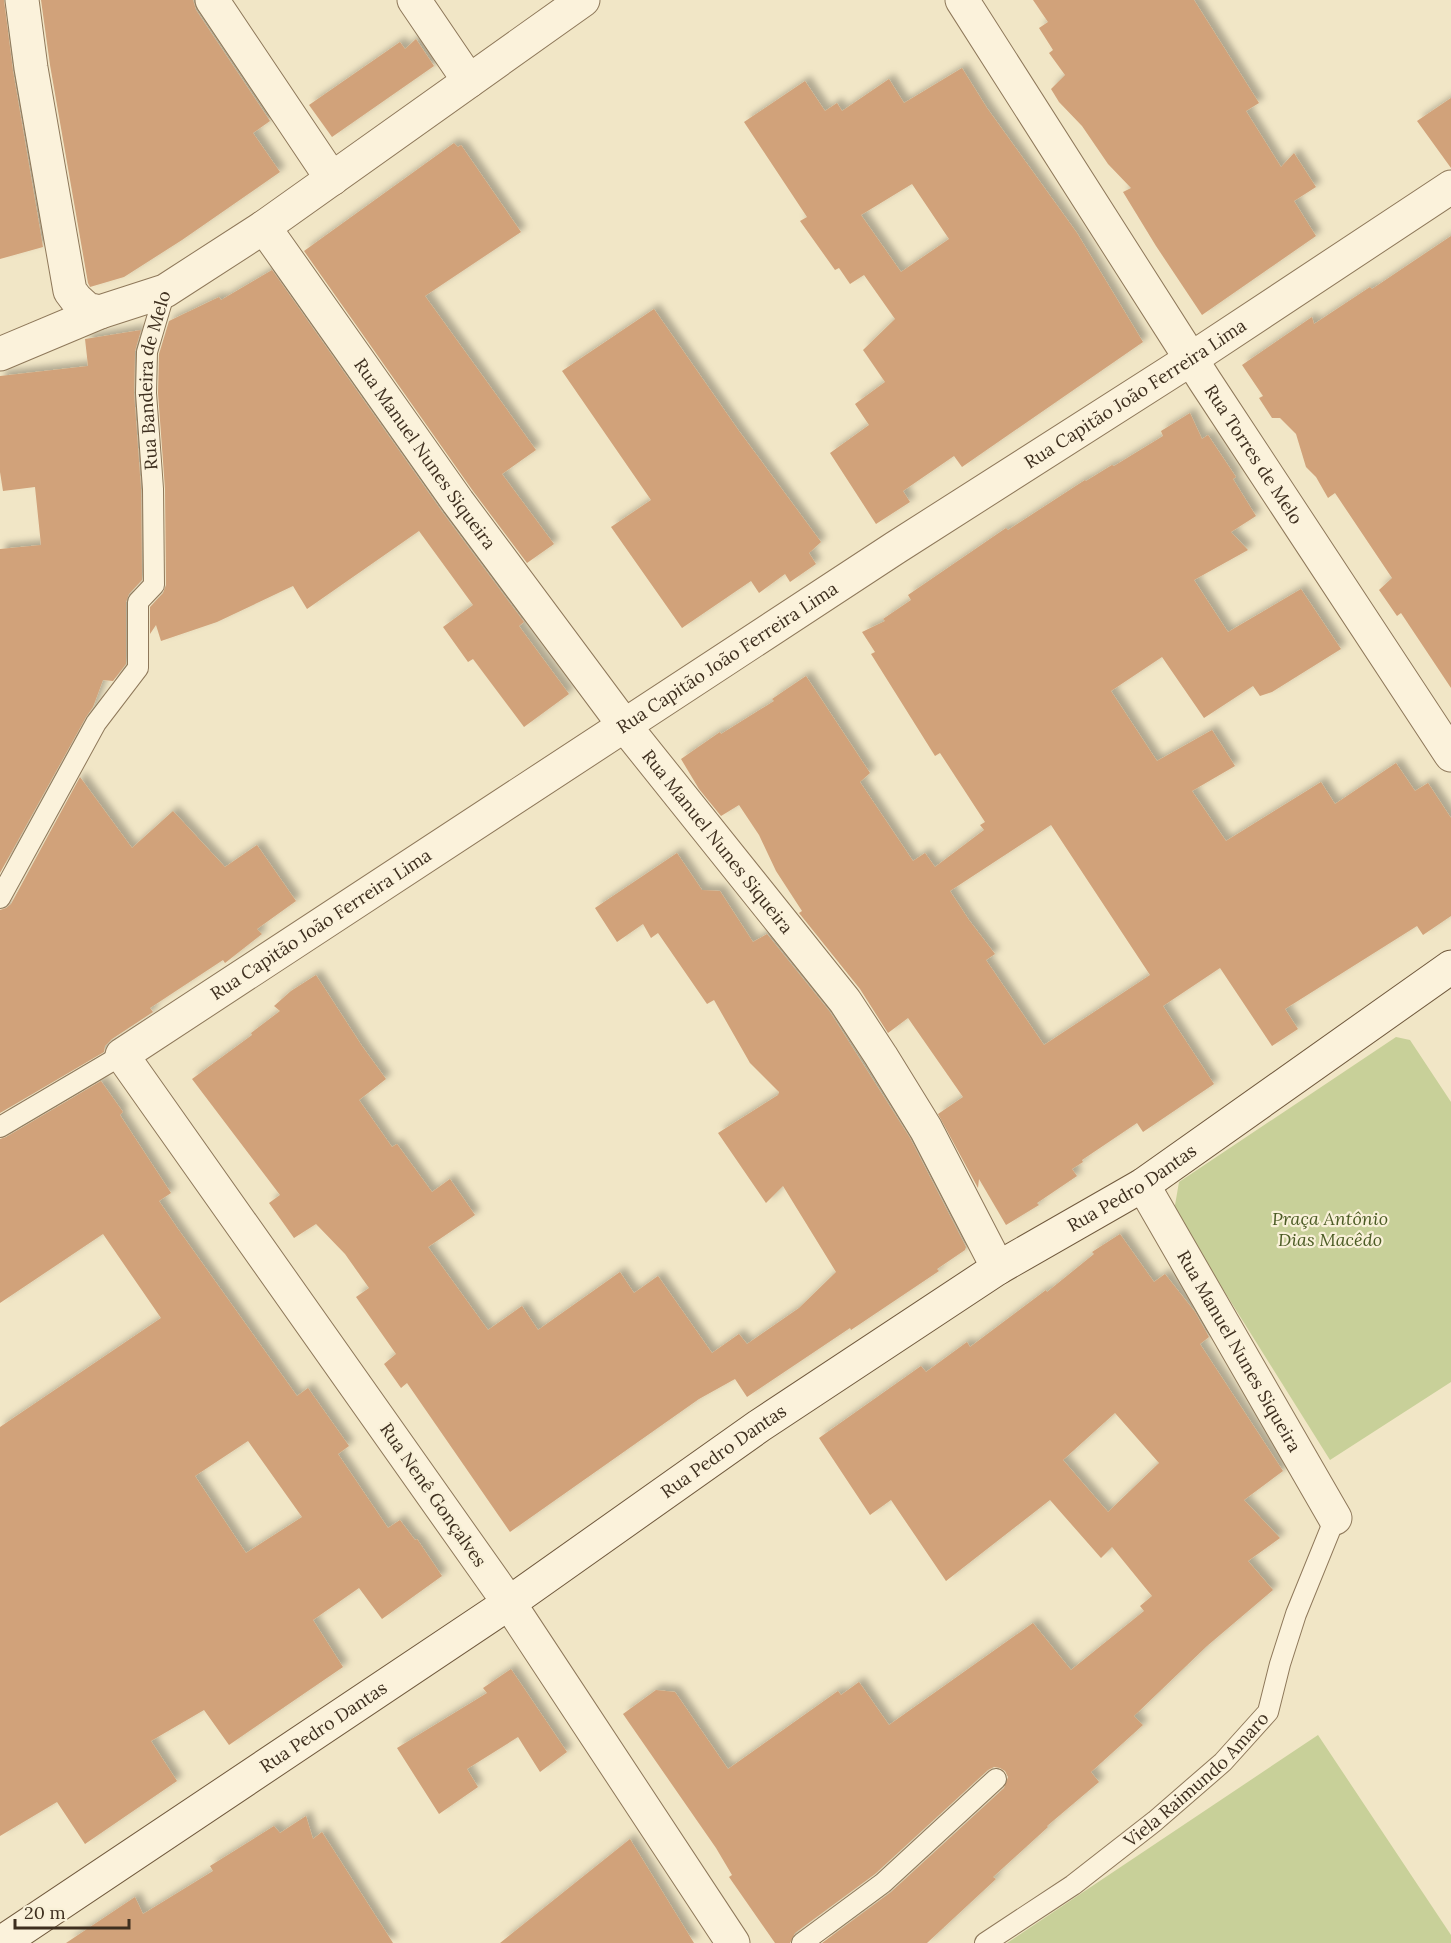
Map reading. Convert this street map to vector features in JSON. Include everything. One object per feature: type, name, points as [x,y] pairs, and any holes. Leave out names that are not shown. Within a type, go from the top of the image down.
[{"type":"street","points":[[22,0],[31,68],[70,291],[87,309],[100,312]]},
{"type":"street","points":[[212,0],[332,178]]},
{"type":"street","points":[[414,0],[469,81]]},
{"type":"street","name":"Rua Bandeira de Melo","points":[[165,291],[264,227],[583,0]]},
{"type":"street","name":"Rua Torres de Melo","points":[[962,0],[1191,359],[1451,755]]},
{"type":"street","name":"Rua Capitão João Ferreira Lima","points":[[122,1055],[624,725],[1191,359],[1451,187]]},
{"type":"street","name":"Rua Manuel Nunes Siqueira","points":[[264,227],[458,502],[624,725],[845,1001],[926,1129],[998,1268]]},
{"type":"street","points":[[0,354],[100,312],[165,291]]},
{"type":"street","name":"Rua Pedro Dantas","points":[[1,1943],[509,1603],[759,1426],[998,1268],[1143,1185],[1451,967]]},
{"type":"street","name":"Rua Nenê Gonçalves","points":[[122,1055],[509,1603],[734,1943]]},
{"type":"street","name":"Rua Manuel Nunes Siqueira","points":[[1143,1185],[1335,1518]]},
{"type":"lane","name":"Rua Bandeira de Melo","points":[[0,898],[96,723],[138,668],[138,602],[154,585],[153,489],[146,393],[147,352],[165,291]]},
{"type":"lane","name":"Rua Capitão João Ferreira Lima","points":[[0,1127],[122,1055]]},
{"type":"lane","name":"Viela Raimundo Amaro","points":[[985,1943],[1073,1885],[1155,1821],[1223,1761],[1268,1712],[1296,1614],[1335,1518]]},
{"type":"lane","points":[[802,1943],[883,1883],[996,1779]]},
{"type":"green space","name":"Praça Antônio Dias Macêdo","points":[[1396,1037],[1410,1040],[1451,1102],[1451,1382],[1330,1460],[1174,1211],[1179,1182]]},
{"type":"green space","points":[[1318,1735],[1451,1935],[1451,1943],[1007,1943]]},
{"type":"building","points":[[0,0],[4,0],[13,71],[43,247],[0,259]]},
{"type":"building","points":[[41,0],[193,0],[196,10],[270,121],[253,133],[280,172],[124,277],[90,287],[50,65]]},
{"type":"building","points":[[1033,0],[1194,0],[1259,103],[1246,111],[1281,167],[1294,153],[1316,187],[1294,201],[1316,236],[1202,315],[1123,192],[1131,188],[1108,164],[1082,126],[1059,102],[1051,89],[1065,75],[1049,53],[1053,50],[1039,28],[1048,22]]},
{"type":"building","points":[[416,39],[434,66],[332,137],[309,105],[400,42],[405,49]]},
{"type":"building","points":[[962,68],[987,108],[1077,233],[1143,342],[962,467],[954,456],[903,491],[910,502],[876,524],[830,453],[869,425],[855,404],[885,382],[863,350],[895,319],[864,275],[850,284],[839,268],[835,270],[800,221],[807,217],[744,122],[805,81],[825,111],[837,103],[842,111],[889,79],[904,103]],"holes":[[[912,184],[949,239],[901,272],[861,215]]]},
{"type":"building","points":[[1451,98],[1451,168],[1417,121]]},
{"type":"building","points":[[454,143],[458,147],[461,145],[521,232],[425,296],[536,450],[502,474],[554,544],[527,563],[473,491],[304,251]]},
{"type":"building","points":[[1451,236],[1451,688],[1401,613],[1397,616],[1379,590],[1392,578],[1335,493],[1328,498],[1316,477],[1306,467],[1296,434],[1280,418],[1272,418],[1259,398],[1263,396],[1242,365],[1312,317],[1314,324],[1370,287],[1372,289]]},
{"type":"building","points":[[272,270],[443,513],[524,622],[519,626],[569,694],[524,727],[473,659],[468,662],[443,627],[473,605],[419,531],[307,609],[293,586],[217,622],[161,641],[156,625],[150,634],[150,607],[163,593],[166,585],[165,489],[158,393],[159,354],[169,321],[219,297],[221,300]]},
{"type":"building","points":[[654,309],[739,431],[821,542],[809,553],[816,564],[790,582],[785,574],[759,593],[751,581],[682,628],[611,527],[651,500],[562,371]]},
{"type":"building","points":[[141,330],[135,351],[134,393],[141,489],[142,580],[129,594],[126,602],[126,664],[113,681],[103,680],[93,707],[0,873],[0,549],[41,545],[35,487],[3,491],[0,472],[0,376],[88,366],[85,339]]},
{"type":"building","points":[[1190,413],[1202,439],[1208,435],[1236,477],[1233,479],[1256,516],[1231,532],[1248,550],[1194,580],[1228,632],[1301,589],[1341,649],[1272,692],[1260,696],[1253,686],[1204,718],[1162,657],[1111,691],[1157,761],[1212,730],[1235,766],[1192,791],[1226,841],[1321,782],[1335,804],[1396,763],[1415,791],[1428,783],[1451,818],[1451,916],[1423,935],[1417,926],[1285,1009],[1298,1029],[1272,1046],[1220,968],[1163,1006],[1214,1084],[1143,1132],[1137,1123],[1082,1160],[1083,1162],[1072,1169],[1077,1176],[1037,1203],[1039,1205],[1006,1225],[979,1179],[978,1188],[938,1114],[963,1097],[908,1018],[888,1033],[860,989],[799,913],[802,911],[776,871],[759,835],[739,805],[721,816],[699,789],[681,759],[720,732],[721,734],[774,701],[772,699],[806,676],[870,773],[860,782],[913,861],[925,853],[935,867],[984,830],[980,825],[985,822],[940,753],[935,756],[871,654],[875,652],[862,632],[885,621],[883,619],[911,600],[908,595],[1006,528],[1008,530],[1085,480],[1114,466],[1163,436],[1161,431]],"holes":[[[1051,825],[1150,975],[1044,1045],[986,960],[995,954],[950,891]]]},
{"type":"building","points":[[80,777],[132,848],[173,811],[225,867],[257,845],[296,901],[257,929],[262,934],[225,963],[223,960],[150,1008],[153,1012],[112,1039],[105,1046],[104,1052],[0,1113],[0,910],[11,904]]},
{"type":"building","points":[[677,853],[702,890],[720,891],[753,942],[767,934],[830,1012],[910,1138],[966,1247],[937,1269],[939,1271],[747,1397],[735,1379],[699,1399],[510,1532],[407,1383],[401,1388],[384,1364],[396,1354],[356,1297],[369,1288],[345,1254],[316,1224],[294,1238],[269,1203],[280,1195],[192,1079],[252,1035],[251,1033],[280,1011],[274,1006],[291,991],[316,975],[386,1079],[359,1100],[392,1147],[397,1144],[432,1192],[450,1179],[475,1215],[428,1247],[488,1330],[522,1306],[538,1330],[620,1272],[634,1293],[658,1276],[712,1353],[739,1334],[747,1344],[799,1308],[836,1272],[783,1186],[766,1203],[718,1133],[778,1095],[779,1092],[750,1063],[714,1000],[707,1004],[658,933],[651,938],[643,924],[617,942],[595,908]]},
{"type":"building","points":[[101,1081],[123,1112],[120,1115],[171,1193],[159,1201],[178,1229],[297,1396],[308,1388],[349,1446],[338,1454],[388,1528],[400,1520],[415,1540],[417,1539],[442,1576],[382,1619],[359,1588],[313,1620],[343,1667],[229,1745],[204,1710],[151,1741],[177,1781],[85,1844],[57,1802],[0,1836],[0,1427],[161,1318],[103,1234],[0,1303],[0,1139]],"holes":[[[248,1441],[302,1517],[246,1553],[195,1476]]]},
{"type":"building","points":[[1120,1234],[1154,1282],[1165,1274],[1195,1312],[1209,1337],[1200,1344],[1283,1471],[1244,1500],[1280,1538],[1248,1561],[1273,1590],[1207,1646],[1134,1716],[1143,1725],[1091,1772],[1099,1782],[1047,1826],[993,1877],[996,1879],[927,1943],[822,1943],[891,1892],[1004,1788],[1008,1777],[1000,1768],[994,1767],[988,1770],[875,1874],[795,1933],[790,1943],[775,1943],[729,1877],[732,1875],[716,1848],[623,1714],[656,1690],[675,1692],[728,1769],[838,1691],[841,1695],[859,1682],[889,1725],[1033,1623],[1071,1670],[1144,1611],[1140,1606],[1152,1596],[1112,1547],[1101,1558],[1050,1500],[946,1581],[891,1500],[870,1515],[819,1438],[921,1366],[926,1372],[967,1342],[970,1347],[1046,1290],[1047,1292],[1094,1254],[1092,1252]],"holes":[[[1115,1413],[1159,1463],[1108,1512],[1063,1460]]]},
{"type":"building","points":[[511,1669],[567,1752],[540,1772],[518,1737],[467,1769],[478,1787],[439,1814],[397,1748],[487,1693],[483,1688]]},
{"type":"building","points":[[306,1816],[313,1839],[322,1832],[393,1943],[66,1943],[135,1897],[143,1914],[213,1871],[210,1866],[274,1826],[280,1833]]},
{"type":"building","points":[[630,1839],[694,1943],[500,1943]]}]
